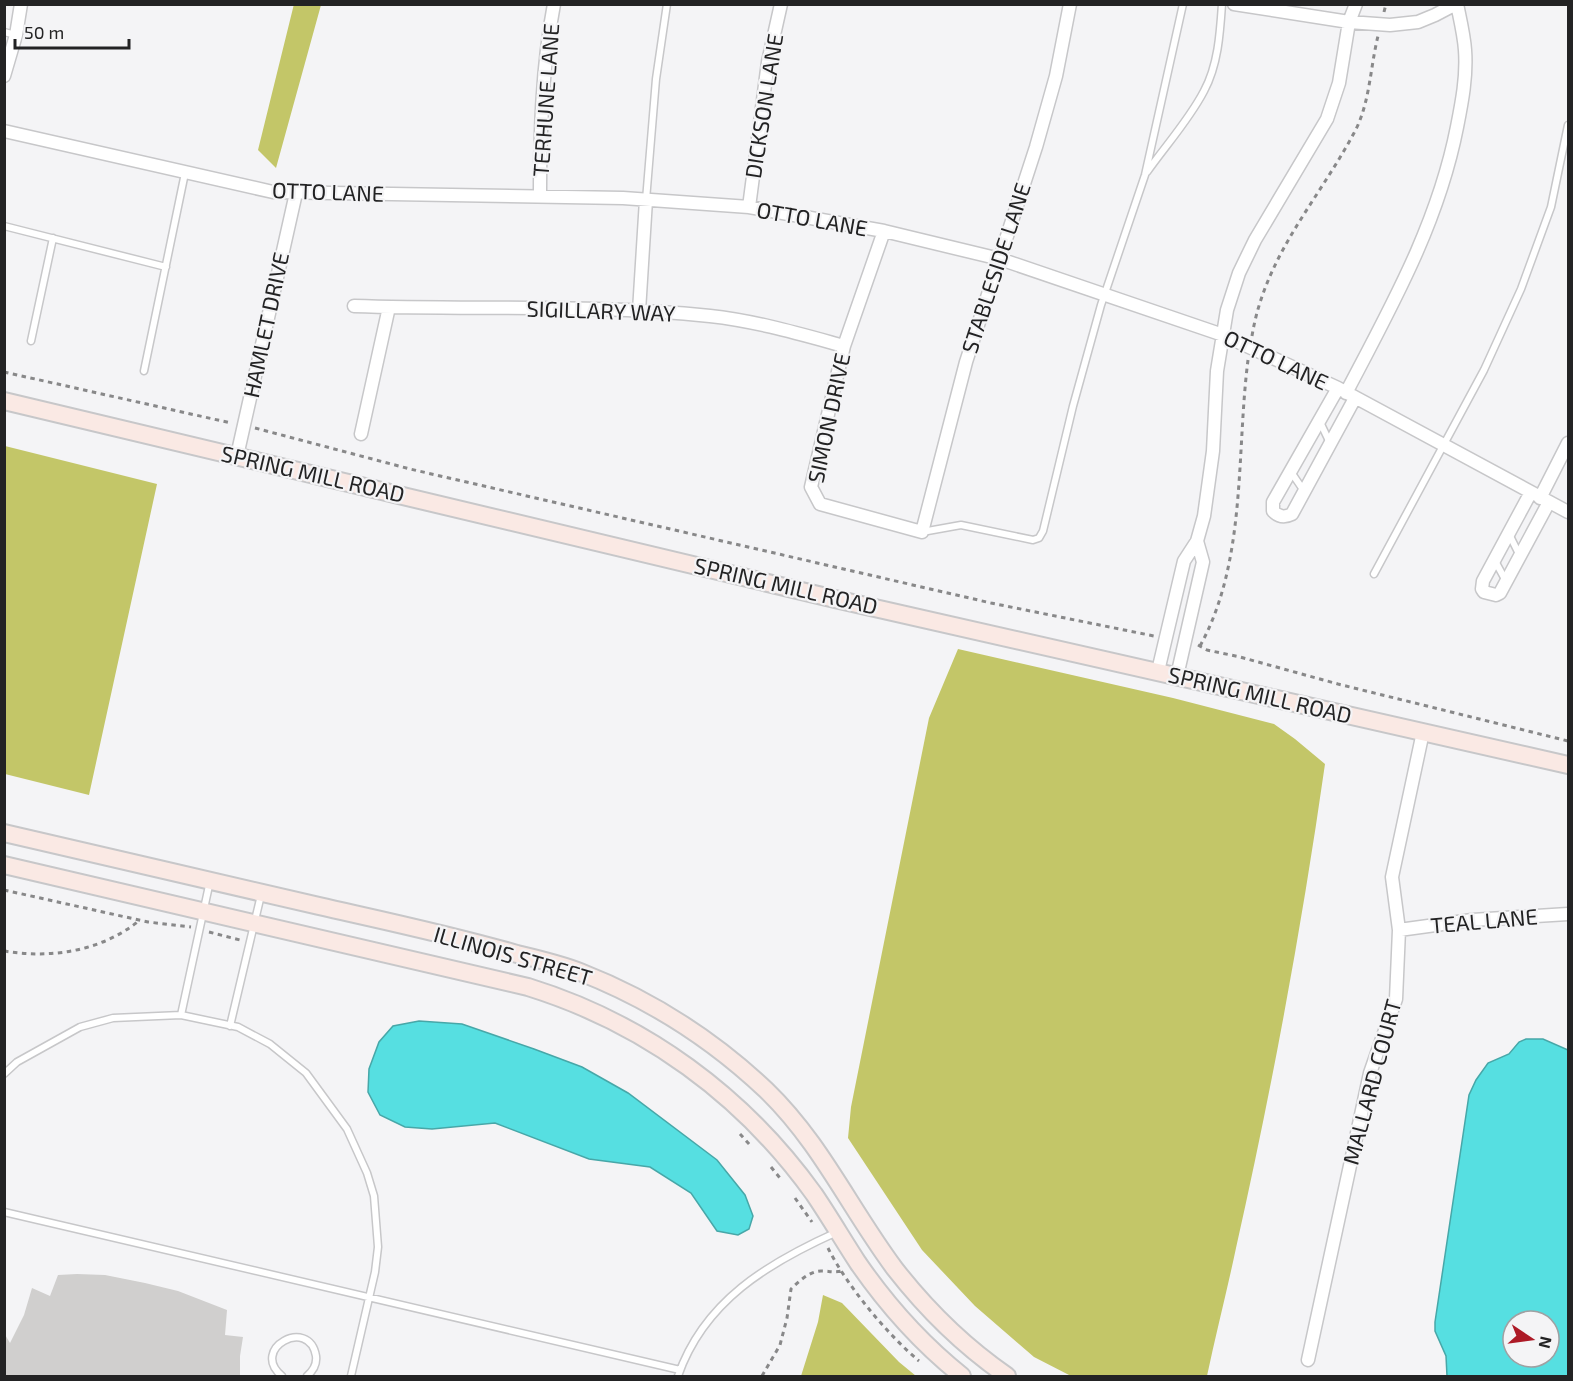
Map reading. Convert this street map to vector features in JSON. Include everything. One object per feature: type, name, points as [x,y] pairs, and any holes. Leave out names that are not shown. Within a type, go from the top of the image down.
[{"type":"street","points":[[4,76],[10,33],[21,4]]},
{"type":"street","name":"TERHUNE LANE","points":[[540,196],[543,90],[554,4]]},
{"type":"street","name":"DICKSON LANE","points":[[748,207],[768,62],[781,4]]},
{"type":"street","name":"STABLESIDE LANE","points":[[922,532],[966,362],[1042,127],[1056,76],[1070,4]]},
{"type":"street","points":[[1234,4],[1381,25],[1418,22],[1457,4],[1465,50],[1465,81],[1447,170],[1429,226],[1346,393],[1330,443],[1292,514],[1286,517],[1277,515],[1273,511],[1273,502],[1319,421],[1346,393]]},
{"type":"street","points":[[1158,671],[1184,561],[1197,541],[1204,516],[1213,451],[1217,371],[1227,310],[1239,273],[1255,240],[1327,119],[1339,83],[1349,22],[1356,4]]},
{"type":"street","name":"OTTO LANE","points":[[4,131],[273,192],[540,196],[748,207],[884,231],[1000,259],[1223,335],[1346,393],[1569,512]]},
{"type":"street","name":"HAMLET DRIVE","points":[[237,456],[296,193]]},
{"type":"street","points":[[639,311],[646,200]]},
{"type":"street","name":"SIMON DRIVE","points":[[884,231],[844,346],[811,487],[820,504],[922,532]]},
{"type":"street","name":"SIGILLARY WAY","points":[[354,306],[639,311],[712,316],[764,324],[844,346]]},
{"type":"street","points":[[362,434],[389,307]]},
{"type":"street","name":"SPRING MILL ROAD","points":[[4,401],[835,598],[1569,765]]},
{"type":"street","points":[[1540,497],[1509,534],[1483,581],[1484,592],[1496,596],[1500,593],[1520,556],[1540,497],[1569,443]]},
{"type":"street","points":[[1177,676],[1203,562],[1197,541]]},
{"type":"street","name":"MALLARD COURT","points":[[1308,1360],[1370,1073],[1396,999],[1399,930],[1392,877],[1423,732]]},
{"type":"street","name":"ILLINOIS STREET","points":[[4,833],[469,940],[577,970],[628,992],[676,1020],[723,1053],[784,1109],[820,1153],[896,1269],[932,1311],[972,1350],[1007,1377]]},
{"type":"street","name":"ILLINOIS STREET","points":[[4,865],[528,987],[580,1005],[630,1029],[677,1058],[741,1110],[796,1172],[830,1235],[858,1263],[892,1307],[930,1349],[962,1377]]},
{"type":"street","name":"TEAL LANE","points":[[1399,930],[1472,920],[1569,914]]},
{"type":"lane","points":[[646,200],[656,78],[667,4]]},
{"type":"lane","points":[[922,532],[961,525],[1033,540],[1039,538],[1043,531],[1070,417],[1105,294],[1145,175],[1183,4]]},
{"type":"lane","points":[[1145,175],[1204,90],[1214,67],[1220,38],[1222,4]]},
{"type":"lane","points":[[1374,574],[1484,370],[1521,289],[1551,207],[1569,125]]},
{"type":"lane","points":[[144,371],[185,173]]},
{"type":"lane","points":[[4,226],[166,267]]},
{"type":"lane","points":[[31,341],[53,238]]},
{"type":"lane","points":[[1319,421],[1330,443]]},
{"type":"lane","points":[[1291,471],[1304,492]]},
{"type":"lane","points":[[1509,534],[1520,556]]},
{"type":"lane","points":[[1494,560],[1506,582]]},
{"type":"lane","points":[[181,1015],[210,881]]},
{"type":"lane","points":[[230,1026],[261,893]]},
{"type":"lane","points":[[4,1074],[17,1062],[80,1027],[113,1018],[181,1015],[238,1028],[270,1044],[306,1073],[347,1129],[367,1173],[374,1196],[378,1247],[375,1272],[351,1377]]},
{"type":"lane","points":[[4,1212],[369,1297],[679,1373],[701,1331],[723,1302],[745,1283],[779,1260],[830,1235]]},
{"type":"lane","points":[[282,1377],[275,1369],[273,1355],[280,1342],[293,1337],[308,1341],[316,1353],[316,1360],[309,1375],[318,1377]]},
{"type":"path","points":[[1200,646],[1211,626],[1228,570],[1239,487],[1250,348],[1256,313],[1274,264],[1355,132],[1366,101],[1386,4]]},
{"type":"path","points":[[4,372],[218,422],[244,425],[410,469],[991,603],[1148,636],[1167,635]]},
{"type":"path","points":[[1186,639],[1207,650],[1569,741]]},
{"type":"path","points":[[4,890],[250,941]]},
{"type":"path","points":[[4,951],[27,955],[69,952],[125,933],[140,920]]},
{"type":"path","points":[[739,1133],[753,1148]]},
{"type":"path","points":[[768,1163],[781,1180]]},
{"type":"path","points":[[795,1198],[830,1235],[842,1272],[903,1347],[926,1368]]},
{"type":"path","points":[[762,1377],[780,1345],[791,1288],[800,1280],[819,1271],[842,1272]]},
{"type":"green space","points":[[294,4],[321,5],[276,168],[258,150]]},
{"type":"green space","points":[[5,446],[157,484],[89,795],[5,774]]},
{"type":"green space","points":[[958,649],[1173,698],[1274,724],[1325,764],[1274,1067],[1207,1376],[1071,1376],[1034,1357],[975,1306],[922,1250],[848,1138],[851,1107],[929,718]]},
{"type":"green space","points":[[823,1295],[842,1303],[899,1362],[916,1376],[801,1376],[818,1322]]},
{"type":"water","points":[[419,1021],[462,1024],[582,1067],[628,1093],[717,1160],[745,1195],[753,1216],[749,1229],[738,1235],[717,1231],[691,1193],[650,1167],[589,1159],[495,1123],[432,1129],[405,1127],[380,1115],[368,1092],[369,1069],[379,1042],[393,1026]]},
{"type":"water","points":[[1526,1039],[1543,1039],[1568,1050],[1568,1376],[1447,1376],[1446,1356],[1435,1331],[1435,1322],[1469,1095],[1488,1063],[1509,1054],[1519,1042]]},
{"type":"building","points":[[58,1275],[105,1275],[145,1283],[178,1291],[227,1310],[225,1335],[243,1337],[240,1377],[4,1377],[4,1333],[10,1343],[24,1315],[32,1288],[50,1296]]}]
